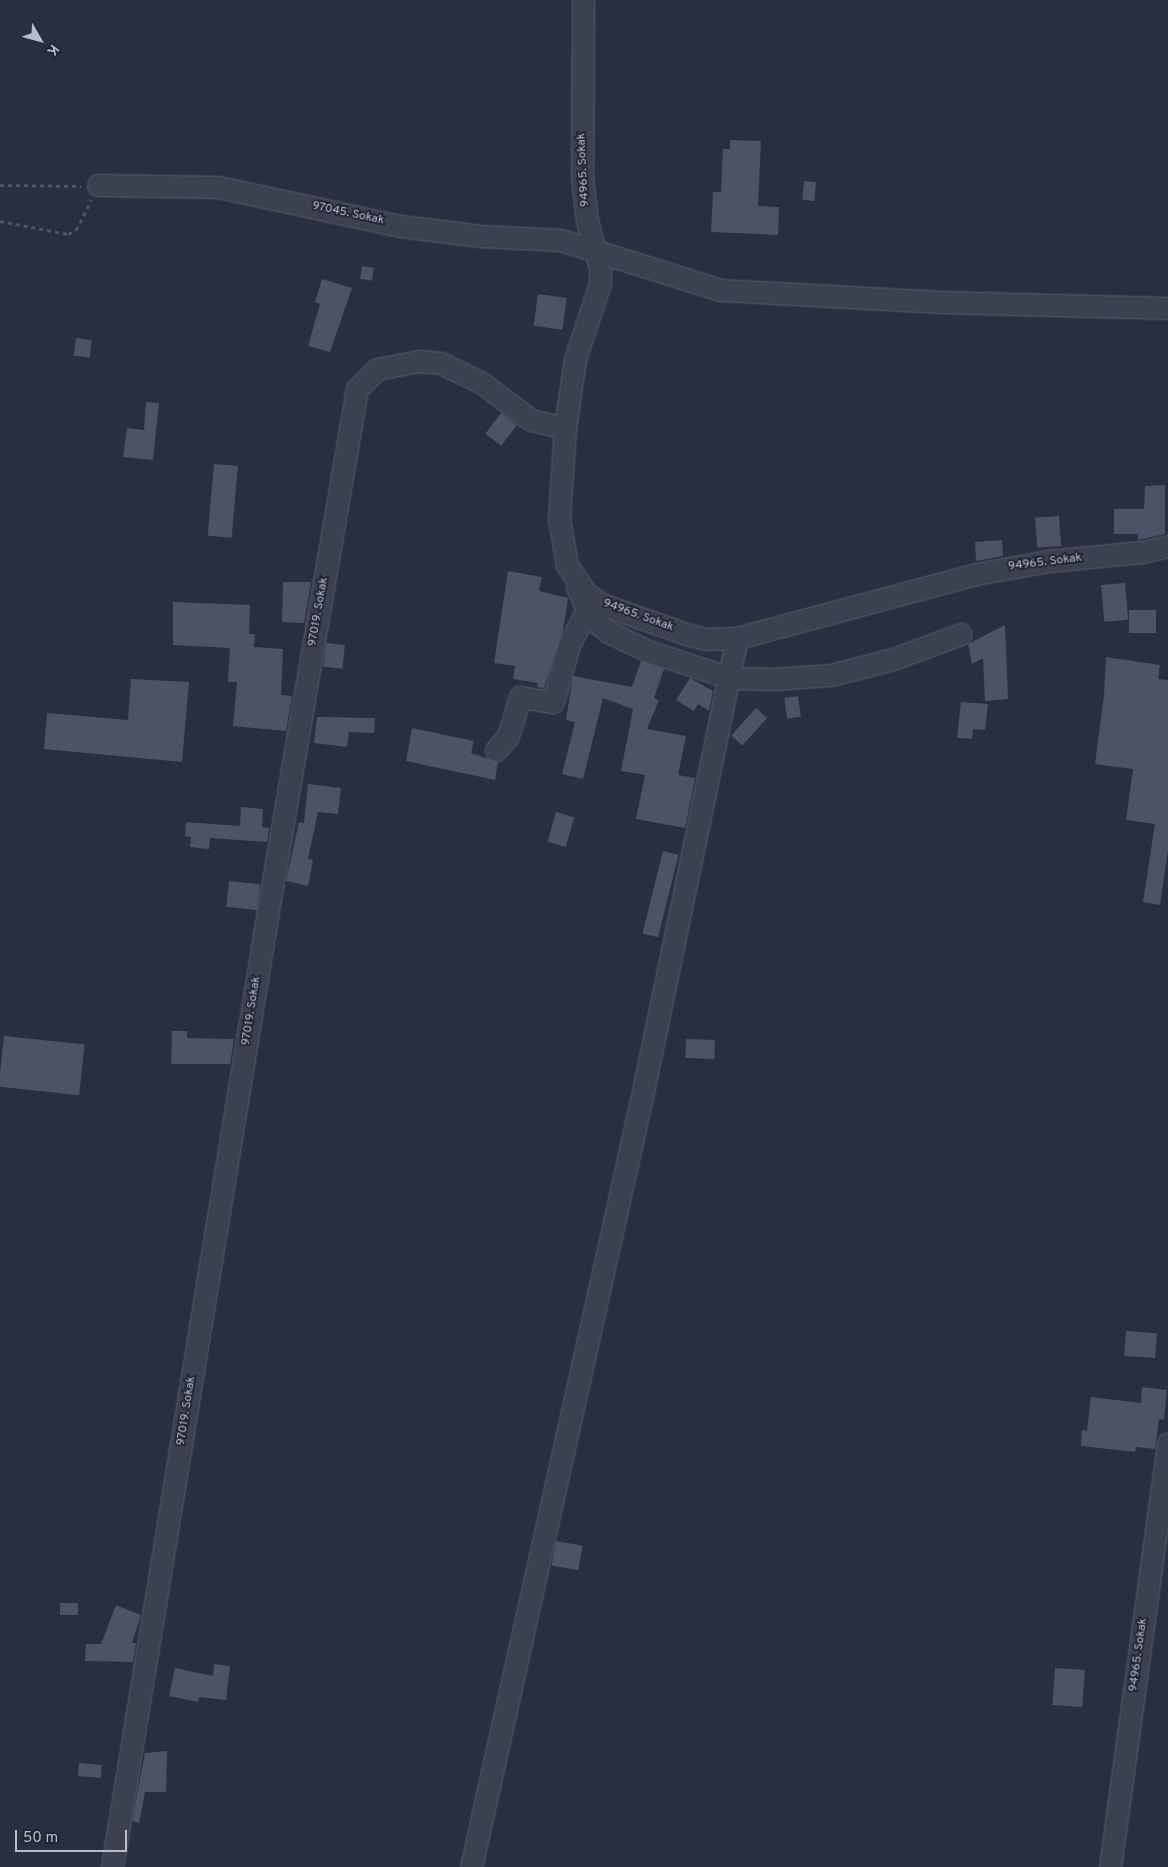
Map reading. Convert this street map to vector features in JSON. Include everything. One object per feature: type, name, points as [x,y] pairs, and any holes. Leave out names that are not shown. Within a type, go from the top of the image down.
[{"type":"street","name":"94965. Sokak","points":[[583,0],[582,177],[587,221],[597,252],[600,283],[575,359],[565,428],[559,518],[567,565],[574,579],[601,604],[623,613],[706,639],[737,638],[976,574],[1048,561],[1142,552],[1168,546]]},
{"type":"street","name":"97045. Sokak","points":[[98,186],[218,187],[400,226],[481,236],[561,240],[721,290],[941,302],[1168,308]]},
{"type":"street","name":"97019. Sokak","points":[[112,1867],[271,893],[357,389],[377,369],[419,361],[442,363],[482,383],[531,420],[565,428]]},
{"type":"street","points":[[574,579],[587,610],[598,625],[618,638],[730,678],[804,678],[841,673],[892,659],[961,634]]},
{"type":"street","points":[[496,750],[508,736],[520,697],[553,702],[569,645],[587,610]]},
{"type":"street","points":[[471,1867],[640,1101],[737,638]]},
{"type":"street","name":"94965. Sokak","points":[[1110,1867],[1168,1443]]},
{"type":"path","points":[[0,185],[98,186],[81,222],[68,234],[0,221]]},
{"type":"building","points":[[730,140],[761,141],[758,206],[779,207],[778,235],[711,232],[713,192],[721,192],[723,149],[730,149]]},
{"type":"building","points":[[804,181],[816,182],[814,201],[802,200]]},
{"type":"building","points":[[362,266],[374,268],[372,281],[360,279]]},
{"type":"building","points":[[322,279],[352,288],[330,352],[308,346],[320,304],[315,302]]},
{"type":"building","points":[[538,294],[567,298],[562,330],[534,326]]},
{"type":"building","points":[[76,338],[92,340],[90,358],[74,356]]},
{"type":"building","points":[[146,402],[159,403],[153,460],[123,457],[127,428],[144,430]]},
{"type":"building","points":[[501,413],[517,425],[501,446],[485,434]]},
{"type":"building","points":[[214,464],[238,466],[232,538],[208,536]]},
{"type":"building","points":[[1165,485],[1165,534],[1138,540],[1138,534],[1114,534],[1114,509],[1144,509],[1145,486]]},
{"type":"building","points":[[1059,516],[1061,546],[1037,548],[1035,518]]},
{"type":"building","points":[[1002,540],[1003,556],[976,561],[975,542]]},
{"type":"building","points":[[508,571],[542,577],[539,591],[568,598],[563,630],[544,688],[537,687],[538,683],[513,679],[515,666],[494,663]]},
{"type":"building","points":[[283,582],[311,582],[304,623],[282,622]]},
{"type":"building","points":[[1125,583],[1128,620],[1104,622],[1101,585]]},
{"type":"building","points":[[173,602],[250,605],[249,634],[255,634],[254,647],[283,649],[281,695],[292,696],[286,731],[233,726],[237,682],[228,682],[230,648],[173,645]]},
{"type":"building","points":[[1129,610],[1156,610],[1156,633],[1129,633]]},
{"type":"building","points":[[1005,625],[1008,699],[985,701],[983,658],[972,664],[968,644]]},
{"type":"building","points":[[326,643],[345,645],[342,669],[323,667]]},
{"type":"building","points":[[1106,657],[1160,665],[1158,679],[1168,680],[1168,850],[1160,905],[1143,902],[1155,824],[1126,820],[1133,769],[1095,764],[1104,695]]},
{"type":"building","points":[[641,661],[664,669],[654,698],[659,700],[647,729],[686,736],[678,775],[695,778],[685,828],[636,819],[645,775],[621,771],[633,709],[603,698],[583,779],[562,774],[575,722],[566,720],[573,676],[632,687]]},
{"type":"building","points":[[690,678],[713,691],[709,711],[698,704],[694,711],[676,700]]},
{"type":"building","points":[[131,679],[189,682],[182,762],[44,749],[47,713],[128,720]]},
{"type":"building","points":[[798,696],[801,717],[787,719],[784,698]]},
{"type":"building","points":[[961,702],[988,704],[985,730],[973,729],[972,739],[957,738]]},
{"type":"building","points":[[756,708],[767,718],[742,746],[731,735]]},
{"type":"building","points":[[317,717],[375,718],[374,733],[349,732],[347,747],[314,743]]},
{"type":"building","points":[[412,728],[474,741],[471,753],[498,762],[495,780],[406,761]]},
{"type":"building","points":[[308,784],[341,788],[338,814],[318,812],[308,859],[313,860],[308,886],[286,881],[299,822],[304,823]]},
{"type":"building","points":[[241,807],[263,809],[262,827],[269,828],[267,842],[210,838],[209,849],[190,847],[191,837],[185,836],[186,822],[240,826]]},
{"type":"building","points":[[556,812],[574,817],[566,847],[547,842]]},
{"type":"building","points":[[663,851],[679,855],[658,937],[642,933]]},
{"type":"building","points":[[229,881],[260,884],[257,910],[226,907]]},
{"type":"building","points":[[172,1031],[187,1031],[187,1038],[234,1039],[230,1064],[171,1064]]},
{"type":"building","points":[[4,1036],[85,1044],[79,1095],[0,1087]]},
{"type":"building","points":[[686,1039],[715,1040],[714,1059],[685,1058]]},
{"type":"building","points":[[1126,1331],[1157,1333],[1155,1358],[1124,1356]]},
{"type":"building","points":[[1142,1387],[1167,1390],[1164,1420],[1159,1419],[1155,1449],[1136,1447],[1135,1452],[1081,1446],[1082,1430],[1087,1431],[1091,1397],[1141,1403]]},
{"type":"building","points":[[556,1541],[583,1546],[578,1570],[552,1566]]},
{"type":"building","points":[[60,1603],[78,1603],[78,1615],[60,1615]]},
{"type":"building","points":[[116,1605],[141,1615],[132,1643],[136,1643],[133,1662],[85,1661],[86,1644],[101,1644]]},
{"type":"building","points":[[214,1664],[230,1666],[226,1700],[199,1697],[198,1702],[169,1696],[175,1668],[213,1676]]},
{"type":"building","points":[[1055,1668],[1085,1670],[1082,1707],[1052,1705]]},
{"type":"building","points":[[167,1751],[166,1792],[145,1792],[139,1823],[132,1821],[145,1753]]},
{"type":"building","points":[[79,1763],[102,1765],[101,1778],[78,1776]]}]
